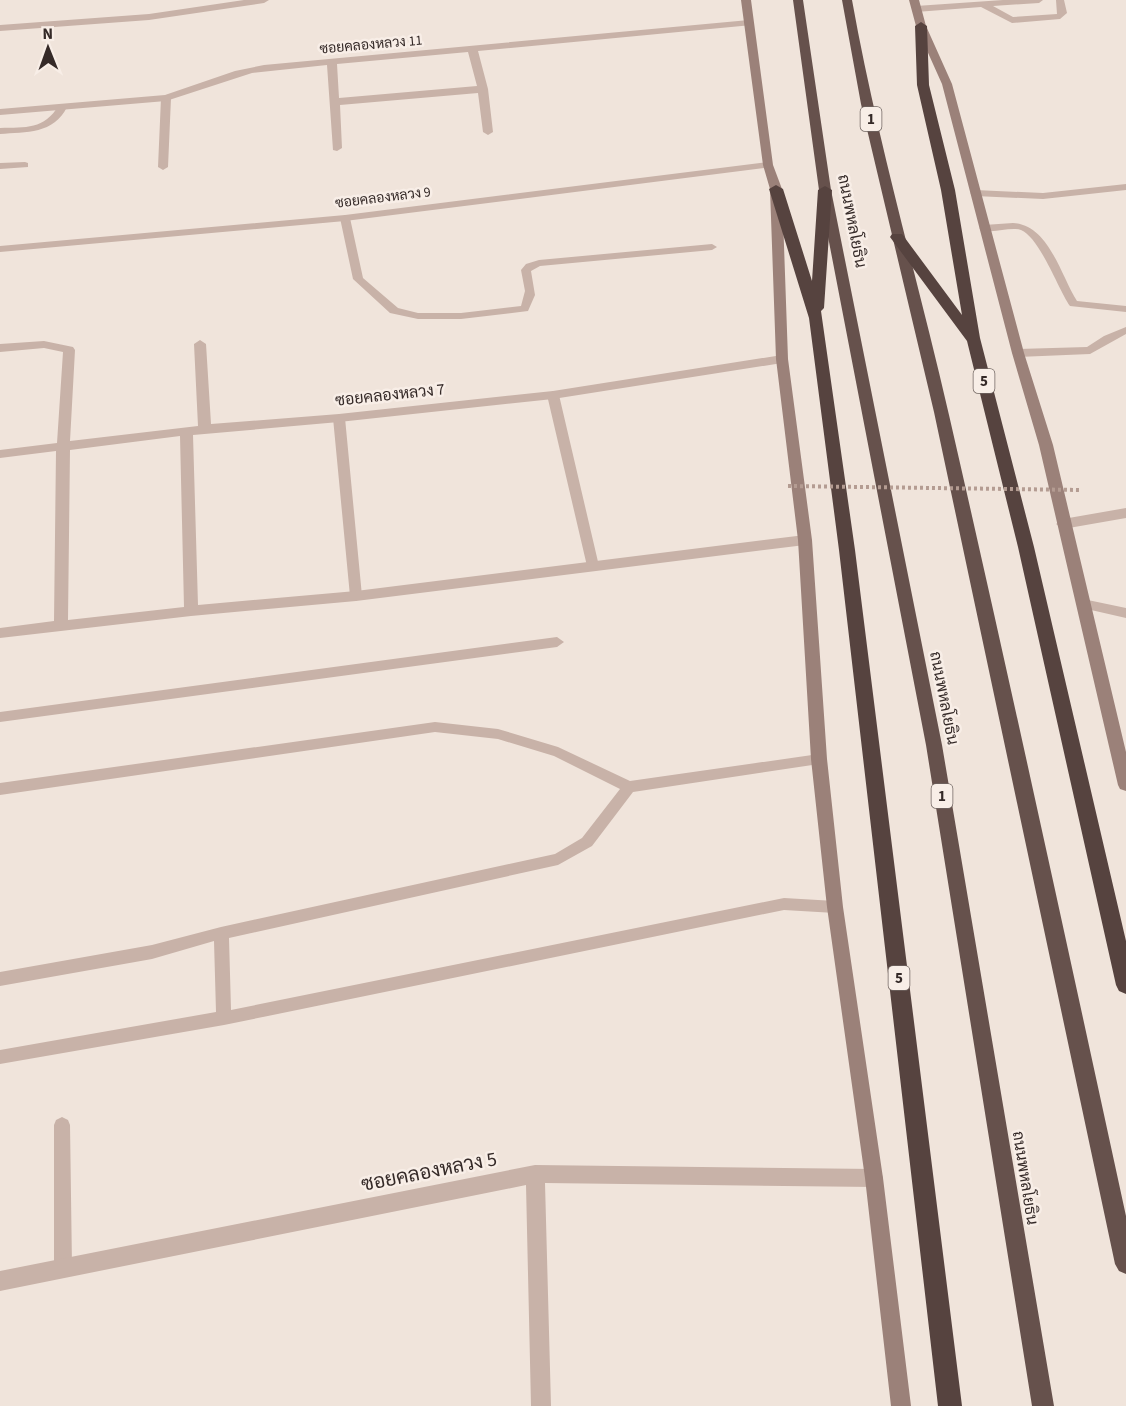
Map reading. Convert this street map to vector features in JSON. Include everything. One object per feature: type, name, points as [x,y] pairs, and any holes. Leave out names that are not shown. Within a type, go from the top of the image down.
[{"type":"highway","name":"ถนนพหลโยธิน","points":[[798,0],[825,190],[934,745],[1043,1406]]},
{"type":"highway","name":"1","points":[[847,0],[897,237],[933,378],[1126,1264]]},
{"type":"highway","name":"5","points":[[921,26],[923,85],[948,190],[974,341],[1026,547],[1126,985]]},
{"type":"highway","name":"5","points":[[776,189],[816,318],[848,550],[950,1406]]},
{"type":"highway","name":"5","points":[[816,318],[825,190]]},
{"type":"highway","name":"5","points":[[897,237],[974,341]]},
{"type":"main road","points":[[746,0],[768,165],[776,189],[782,359],[805,540],[819,759],[835,907],[874,1178],[901,1406]]},
{"type":"main road","points":[[915,5],[921,26],[944,76],[1018,353],[1046,445],[1126,785]]},
{"type":"street","points":[[0,28],[149,17],[264,0]]},
{"type":"street","name":"ซอยคลองหลวง 11","points":[[0,112],[166,98],[249,70],[749,23]]},
{"type":"street","points":[[473,50],[483,89],[488,132]]},
{"type":"street","points":[[332,63],[337,147]]},
{"type":"street","points":[[334,102],[483,89]]},
{"type":"street","name":"ซอยคลองหลวง 9","points":[[0,249],[345,218],[768,165]]},
{"type":"street","points":[[0,348],[38,344],[58,345],[69,350],[63,446],[61,626]]},
{"type":"street","points":[[200,344],[205,429]]},
{"type":"street","name":"ซอยคลองหลวง 7","points":[[0,454],[186,431],[339,418],[553,395],[782,359]]},
{"type":"street","points":[[186,431],[191,611]]},
{"type":"street","points":[[1063,524],[1126,513]]},
{"type":"street","points":[[0,633],[191,611],[356,596],[805,540]]},
{"type":"street","points":[[535,1174],[541,1406]]},
{"type":"street","name":"ซอยคลองหลวง 5","points":[[0,1281],[535,1174],[874,1178]]},
{"type":"lane","points":[[915,5],[984,5],[1039,0]]},
{"type":"lane","points":[[984,5],[1005,18],[1020,21],[1060,16],[1063,13],[1060,0]]},
{"type":"lane","points":[[163,167],[166,98]]},
{"type":"lane","points":[[0,131],[49,125],[59,117],[62,107]]},
{"type":"lane","points":[[0,166],[25,165]]},
{"type":"lane","points":[[975,193],[1043,196],[1126,187]]},
{"type":"lane","points":[[345,218],[358,279],[394,311],[418,316],[461,316],[524,309],[530,302],[526,270],[539,263],[712,247]]},
{"type":"lane","points":[[984,228],[1023,227],[1037,239],[1065,292],[1074,304],[1126,309]]},
{"type":"lane","points":[[1018,353],[1090,350],[1126,330]]},
{"type":"lane","points":[[553,395],[593,566]]},
{"type":"lane","points":[[339,418],[356,596]]},
{"type":"lane","points":[[1083,604],[1126,614]]},
{"type":"lane","points":[[0,717],[557,642]]},
{"type":"lane","points":[[0,789],[435,727],[498,734],[558,752],[629,787],[819,759]]},
{"type":"lane","points":[[0,979],[152,952],[221,933],[558,859],[587,842],[629,787]]},
{"type":"lane","points":[[0,1057],[224,1018],[784,904],[835,907]]},
{"type":"lane","points":[[221,933],[224,1018]]},
{"type":"lane","points":[[62,1125],[63,1267]]},
{"type":"path","points":[[788,486],[1081,490]]}]
